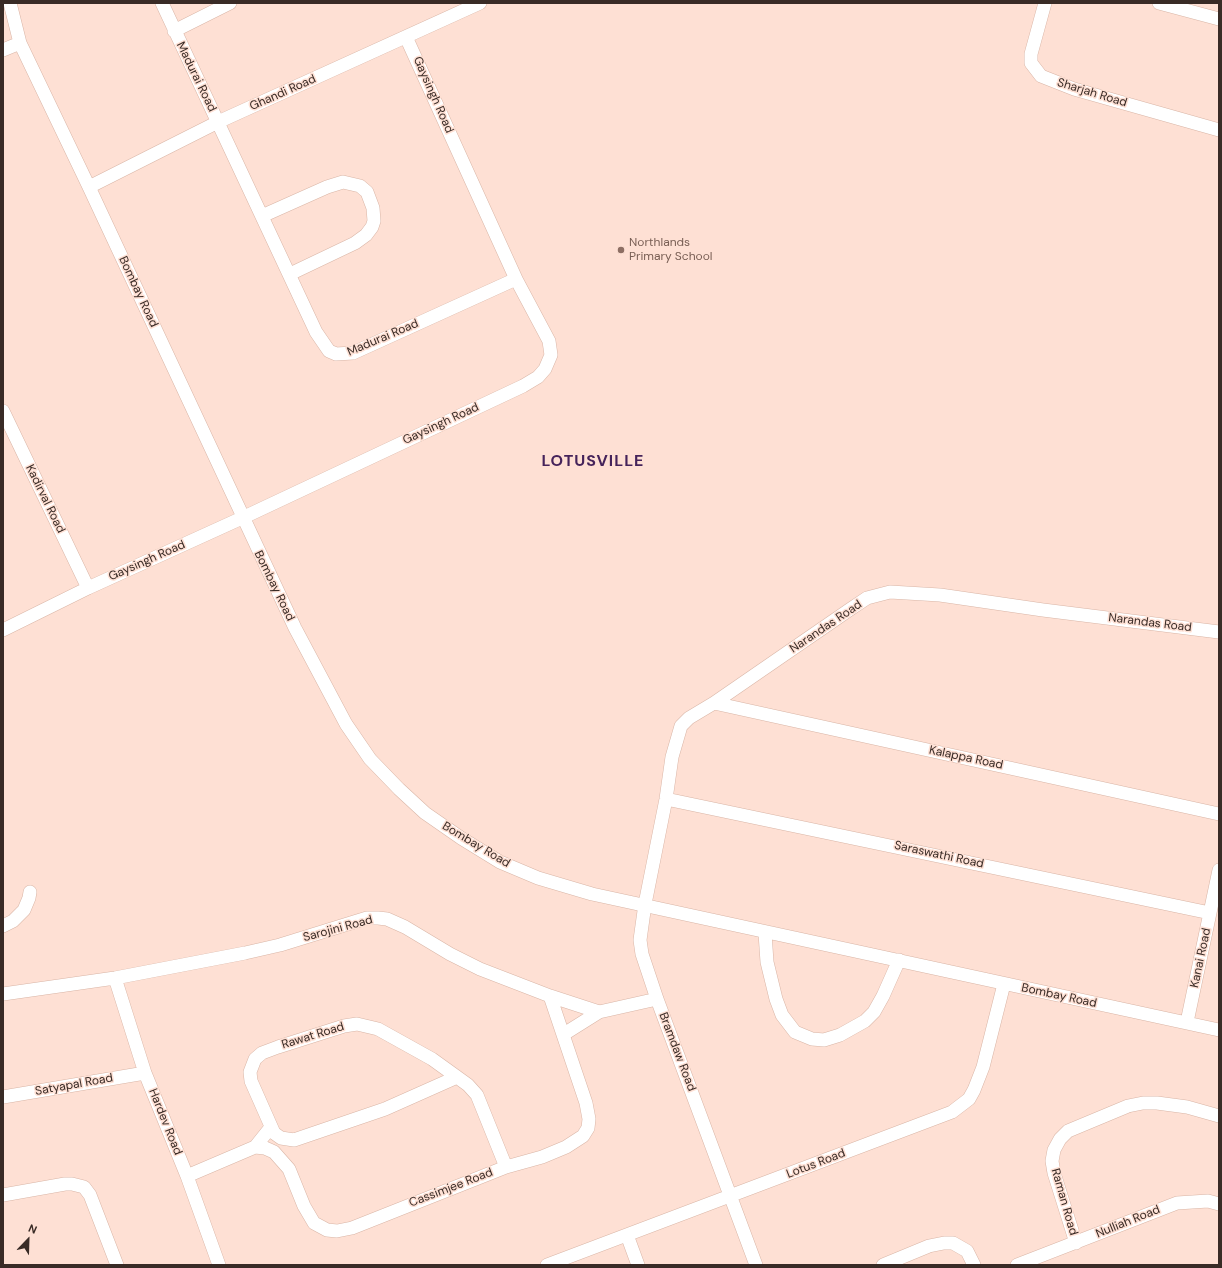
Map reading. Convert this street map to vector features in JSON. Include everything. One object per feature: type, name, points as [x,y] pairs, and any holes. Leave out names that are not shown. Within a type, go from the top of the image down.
[{"type":"street","name":"Bombay Road","points":[[10,3],[20,43],[295,628],[346,724],[370,759],[425,813],[461,838],[500,862],[538,878],[584,892],[645,904],[765,932],[1219,1030]]},
{"type":"street","name":"Madurai Road","points":[[162,3],[322,343],[329,351],[336,354],[353,353],[516,279]]},
{"type":"street","points":[[174,31],[230,3]]},
{"type":"street","name":"Ghandi Road","points":[[89,187],[218,122],[480,3]]},
{"type":"street","name":"Sharjah Road","points":[[1045,3],[1031,54],[1031,63],[1041,76],[1074,89],[1219,130]]},
{"type":"street","points":[[1160,3],[1219,19]]},
{"type":"street","name":"Gaysingh Road","points":[[3,630],[88,588],[242,518],[523,386],[538,377],[548,363],[551,355],[549,341],[516,279],[406,37]]},
{"type":"street","points":[[3,50],[20,43]]},
{"type":"street","points":[[262,216],[343,182],[360,186],[367,192],[374,208],[374,221],[372,227],[366,235],[354,243],[290,274]]},
{"type":"street","name":"Kadirval Road","points":[[3,411],[88,588]]},
{"type":"street","name":"Narandas Road","points":[[645,904],[666,799],[672,757],[681,726],[689,718],[714,703],[867,598],[890,592],[940,595],[1043,610],[1219,632]]},
{"type":"street","name":"Kalappa Road","points":[[714,703],[1219,814]]},
{"type":"street","name":"Saraswathi Road","points":[[666,799],[1210,913]]},
{"type":"street","name":"Kanai Road","points":[[1187,1022],[1219,870]]},
{"type":"street","points":[[3,926],[13,921],[24,910],[30,898],[30,892]]},
{"type":"street","name":"Bramdaw Road","points":[[645,904],[640,940],[642,954],[657,999],[756,1265]]},
{"type":"street","name":"Sarojini Road","points":[[3,994],[115,978],[280,945],[355,922],[378,918],[387,919],[405,927],[450,954],[480,969],[550,996],[599,1012]]},
{"type":"street","points":[[765,932],[767,962],[776,999],[782,1015],[794,1032],[812,1040],[824,1040],[840,1035],[865,1021],[874,1012],[883,996],[899,960]]},
{"type":"street","name":"Hardev Road","points":[[115,978],[145,1073],[187,1176],[219,1265]]},
{"type":"street","name":"Lotus Road","points":[[547,1265],[952,1112],[969,1099],[974,1090],[983,1067],[1004,984]]},
{"type":"street","name":"Cassimjee Road","points":[[255,1147],[265,1148],[274,1152],[280,1157],[289,1168],[310,1218],[319,1227],[327,1230],[352,1228],[506,1167],[542,1157],[578,1141],[588,1128],[589,1119],[586,1103],[550,996]]},
{"type":"street","points":[[564,1034],[599,1012],[657,999]]},
{"type":"street","name":"Rawat Road","points":[[457,1077],[385,1109],[294,1140],[281,1138],[274,1133],[251,1080],[250,1072],[255,1059],[262,1052],[344,1026],[356,1024],[378,1029],[432,1059],[457,1077],[477,1095],[506,1167]]},
{"type":"street","name":"Satyapal Road","points":[[3,1097],[145,1073]]},
{"type":"street","name":"Raman Road","points":[[1076,1243],[1054,1173],[1052,1161],[1054,1150],[1060,1139],[1068,1131],[1128,1106],[1143,1103],[1157,1103],[1186,1107],[1219,1116]]},
{"type":"street","points":[[187,1176],[255,1147],[271,1127]]},
{"type":"street","points":[[3,1195],[64,1184],[84,1187],[90,1195],[117,1265]]},
{"type":"street","name":"Nulliah Road","points":[[1017,1265],[1177,1203],[1208,1201],[1219,1204]]},
{"type":"street","points":[[627,1235],[638,1265]]},
{"type":"street","points":[[883,1265],[929,1246],[944,1243],[953,1243],[967,1251],[974,1265]]},
{"type":"place","name":"Northlands Primary School","points":[[621,250]]},
{"type":"district","name":"LOTUSVILLE","points":[[593,462]]}]
